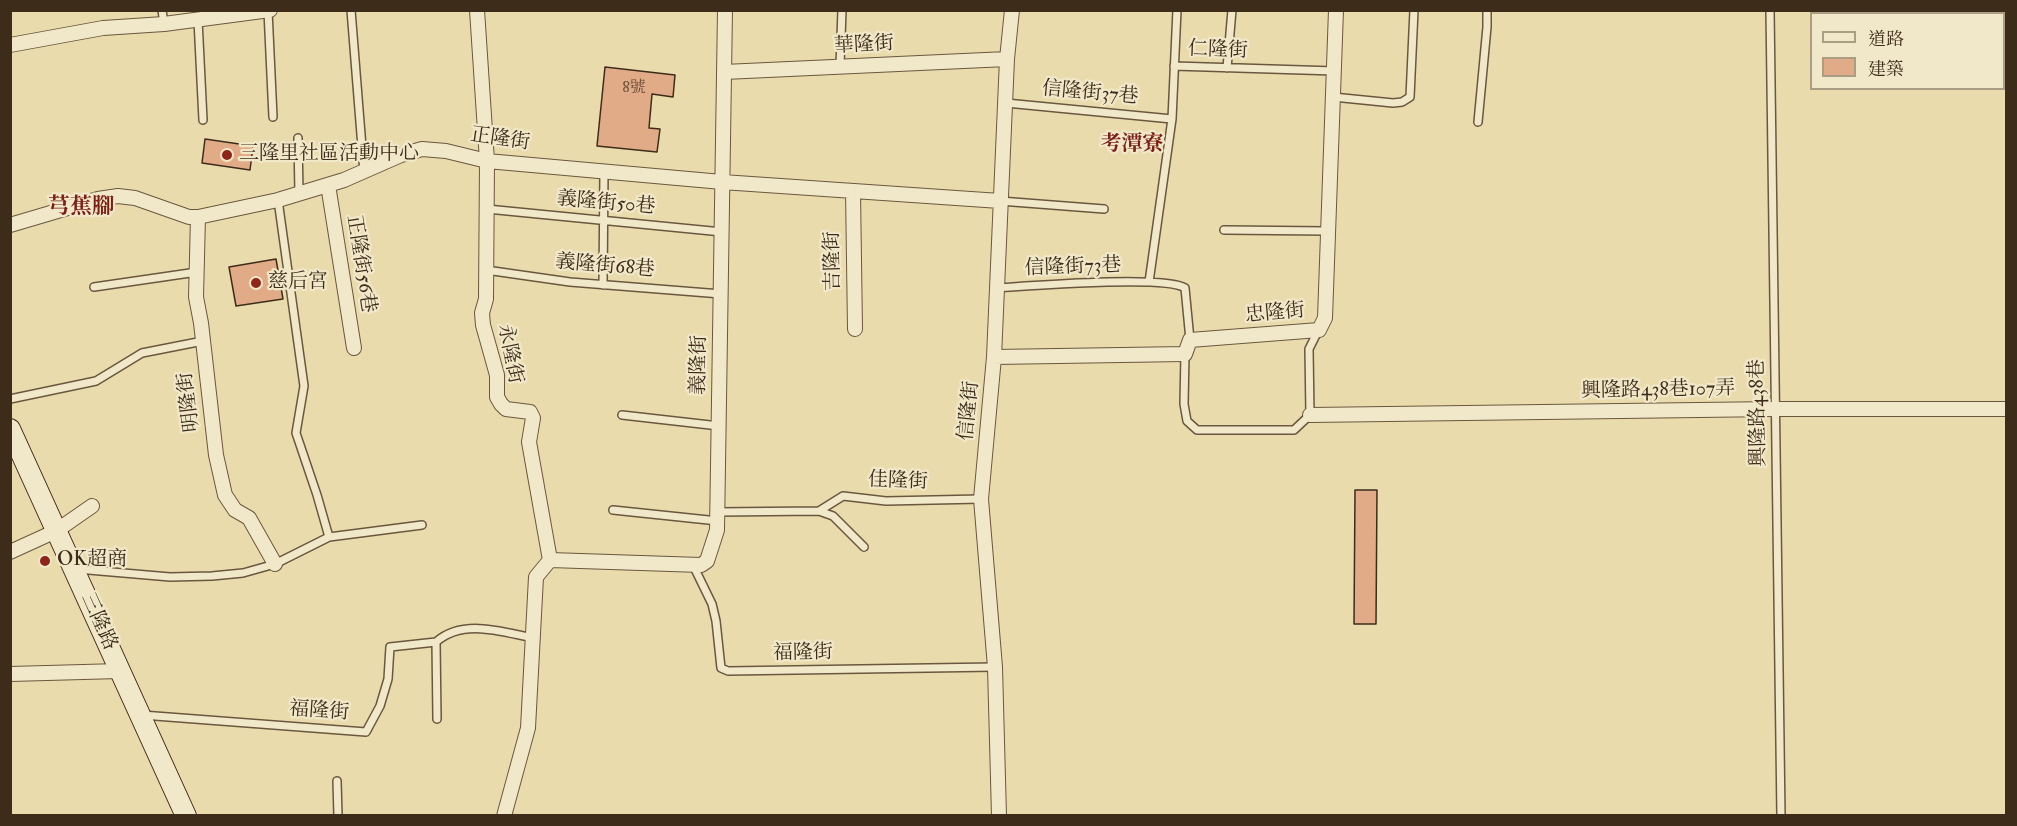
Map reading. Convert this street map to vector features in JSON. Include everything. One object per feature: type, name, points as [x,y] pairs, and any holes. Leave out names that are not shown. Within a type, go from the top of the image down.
[{"type":"street","name":"永隆街","points":[[477,10],[487,160],[486,299],[482,313],[483,325],[497,375],[497,398],[506,409],[530,412],[533,418],[529,442],[550,560]]},
{"type":"street","name":"義隆街","points":[[693,565],[701,565],[706,561],[717,530],[718,517],[725,10]]},
{"type":"street","name":"信隆街","points":[[999,816],[995,668],[981,499],[994,357],[1007,59],[1012,10]]},
{"type":"street","name":"忠隆街","points":[[1190,340],[1319,330],[1325,318],[1336,10]]},
{"type":"street","points":[[10,45],[163,17],[198,20],[269,11]]},
{"type":"street","name":"華隆街","points":[[724,72],[1007,59]]},
{"type":"street","name":"正隆街","points":[[10,225],[98,199],[118,196],[135,198],[189,217],[198,217],[299,194],[422,149],[446,151],[487,160],[722,182],[1000,201]]},
{"type":"street","name":"正隆街56巷","points":[[328,185],[354,348]]},
{"type":"street","name":"吉隆街","points":[[852,191],[855,329]]},
{"type":"street","name":"明隆街","points":[[198,217],[196,297],[216,455],[225,495],[235,510],[249,518],[274,564]]},
{"type":"street","points":[[994,357],[1185,354],[1190,340]]},
{"type":"street","name":"興隆路438巷107弄","points":[[1310,415],[1776,409],[2007,409]]},
{"type":"street","name":"三隆路","points":[[10,429],[186,816]]},
{"type":"street","points":[[10,552],[56,531],[92,506]]},
{"type":"street","points":[[504,816],[528,728],[536,577],[550,560],[693,565]]},
{"type":"street","points":[[10,674],[120,671]]},
{"type":"lane","points":[[351,10],[364,171]]},
{"type":"lane","points":[[840,66],[842,10]]},
{"type":"lane","points":[[1174,66],[1177,10]]},
{"type":"lane","points":[[1227,68],[1232,10]]},
{"type":"lane","points":[[1333,97],[1393,103],[1402,102],[1410,97],[1414,10]]},
{"type":"lane","points":[[1478,122],[1487,10]]},
{"type":"lane","name":"興隆路438巷","points":[[1770,10],[1780,816]]},
{"type":"lane","points":[[269,11],[273,117]]},
{"type":"lane","points":[[198,20],[203,120]]},
{"type":"lane","name":"仁隆街","points":[[1149,282],[1172,118],[1174,66],[1335,71]]},
{"type":"lane","name":"信隆街37巷","points":[[1006,103],[1172,118]]},
{"type":"lane","points":[[298,138],[299,194]]},
{"type":"lane","points":[[603,285],[604,171]]},
{"type":"lane","points":[[279,200],[304,386],[296,433],[329,537]]},
{"type":"lane","points":[[1000,201],[1104,209]]},
{"type":"lane","name":"義隆街50巷","points":[[487,209],[722,232]]},
{"type":"lane","points":[[1224,230],[1327,231]]},
{"type":"lane","name":"義隆街68巷","points":[[486,270],[570,282],[721,294]]},
{"type":"lane","points":[[94,287],[196,272]]},
{"type":"lane","name":"信隆街73巷","points":[[997,288],[1149,282],[1180,285],[1185,288],[1190,340]]},
{"type":"lane","points":[[1185,354],[1186,421],[1197,430],[1294,430],[1310,415],[1309,349],[1319,330]]},
{"type":"lane","points":[[10,399],[96,381],[142,353],[203,341]]},
{"type":"lane","points":[[622,415],[719,426]]},
{"type":"lane","name":"佳隆街","points":[[613,510],[718,517],[819,511],[843,496],[886,501],[981,499]]},
{"type":"lane","points":[[819,511],[833,516],[864,547]]},
{"type":"lane","points":[[75,569],[170,577],[243,573],[274,564],[329,537],[422,525]]},
{"type":"lane","name":"福隆街","points":[[693,565],[712,604],[721,668],[728,671],[995,668]]},
{"type":"lane","name":"福隆街","points":[[140,715],[366,732],[380,706],[388,679],[390,647],[436,642],[463,629],[483,628],[533,638]]},
{"type":"lane","points":[[436,642],[437,719]]},
{"type":"lane","points":[[337,781],[338,816]]},
{"type":"building","points":[[605,67],[675,75],[673,97],[652,94],[649,128],[660,129],[657,152],[597,146]]},
{"type":"building","name":"三隆里社區活動中心","points":[[205,139],[253,146],[250,170],[202,163]]},
{"type":"building","name":"慈后宮","points":[[276,259],[283,299],[236,306],[229,267]]},
{"type":"building","points":[[1355,490],[1377,490],[1376,624],[1354,624]]},
{"type":"place","name":"三隆里社區活動中心","points":[[227,155]]},
{"type":"place","name":"慈后宮","points":[[256,283]]},
{"type":"place","name":"OK超商","points":[[45,561]]},
{"type":"district","name":"考潭寮","points":[[1132,145]]},
{"type":"district","name":"芎蕉腳","points":[[81,208]]}]
